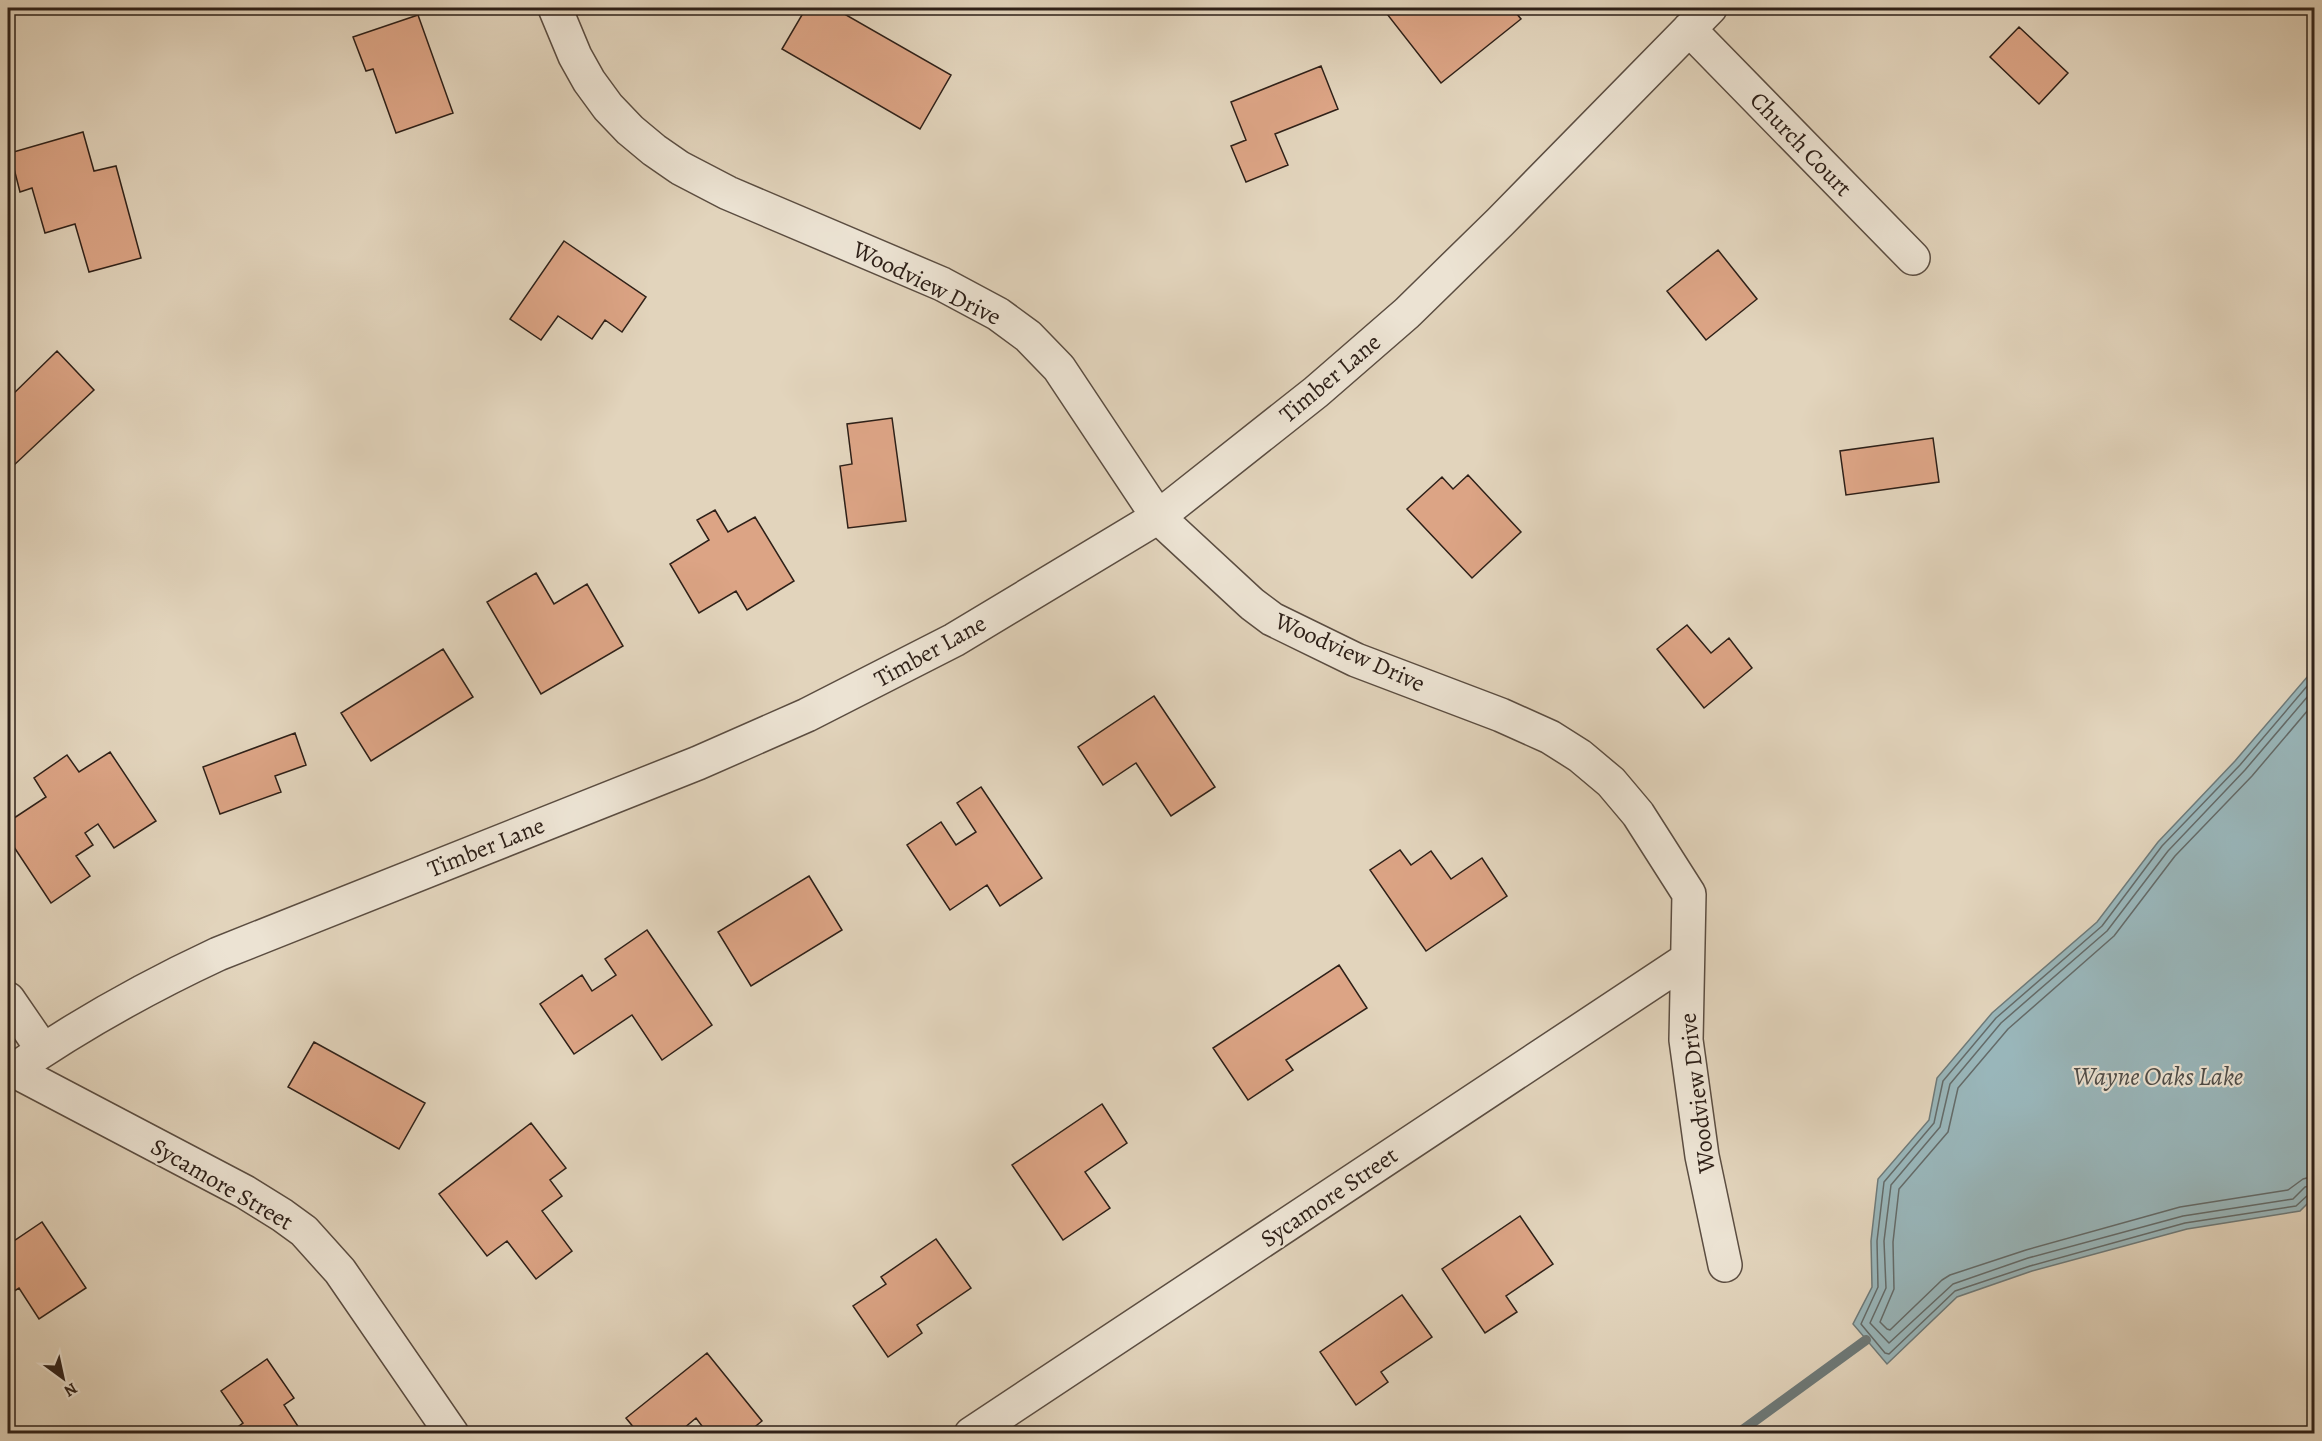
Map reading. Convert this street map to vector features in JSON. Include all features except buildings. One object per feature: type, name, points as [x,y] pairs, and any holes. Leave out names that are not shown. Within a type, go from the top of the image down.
[{"type":"street","name":"Woodview Drive","points":[[555,8],[575,56],[590,81],[615,114],[654,150],[680,168],[728,193],[942,284],[998,314],[1028,336],[1059,368],[1158,517],[1252,604],[1272,619],[1356,660],[1502,715],[1550,738],[1581,756],[1611,782],[1638,814],[1689,894],[1686,1040],[1702,1156],[1725,1265]]},
{"type":"street","name":"Timber Lane","points":[[10,1072],[153,984],[218,954],[699,763],[807,715],[954,640],[1158,517],[1316,392],[1407,313],[1500,222],[1699,18]]},
{"type":"street","name":"Church Court","points":[[1699,18],[1913,258]]},
{"type":"street","name":"Sycamore Street","points":[[971,1434],[1686,960]]},
{"type":"street","points":[[8,999],[43,1050]]},
{"type":"street","name":"Sycamore Street","points":[[10,1072],[245,1192],[304,1231],[340,1271],[452,1434]]},
{"type":"water","name":"Wayne Oaks Lake","points":[[2314,669],[2314,1197],[2300,1211],[2187,1229],[2032,1271],[1957,1297],[1887,1364],[1853,1324],[1872,1287],[1871,1241],[1878,1179],[1929,1120],[1937,1078],[1992,1013],[2097,922],[2158,842],[2235,761]]},
{"type":"waterway","points":[[1737,1434],[1866,1340]]}]
